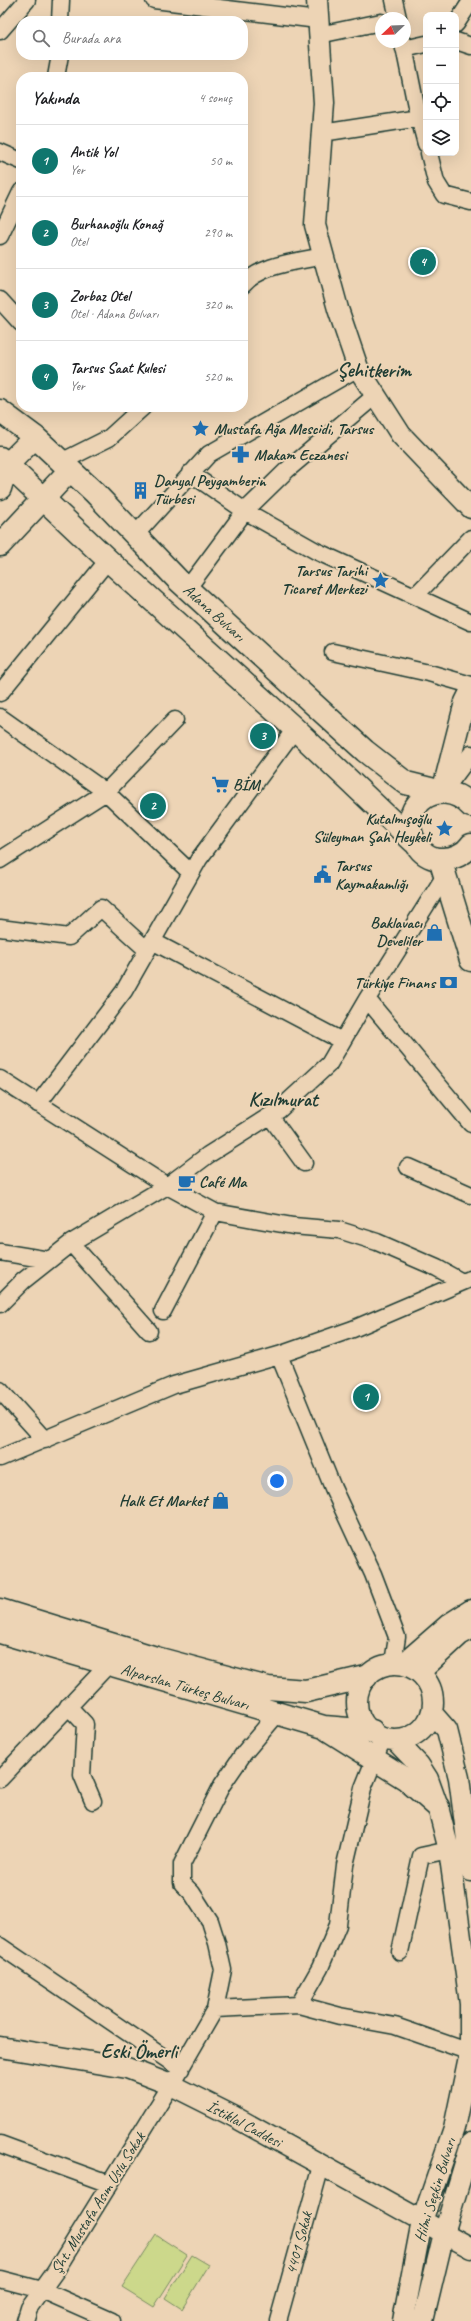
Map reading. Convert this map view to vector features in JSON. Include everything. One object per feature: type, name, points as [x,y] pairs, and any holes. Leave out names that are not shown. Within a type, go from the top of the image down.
[{"type":"main road","name":"Adana Bulvarı","points":[[0,411],[35,438],[66,466],[187,588],[365,751],[406,783],[442,792],[454,793],[464,799],[471,806]]},
{"type":"main road","points":[[0,488],[4,462],[35,438]]},
{"type":"main road","name":"Adana Bulvarı","points":[[4,462],[108,560],[295,729],[414,842],[421,851],[442,868],[471,868]]},
{"type":"main road","points":[[0,545],[43,500],[66,466]]},
{"type":"main road","points":[[414,842],[410,831],[410,819],[414,809],[421,800],[431,794],[442,792]]},
{"type":"main road","points":[[471,845],[461,854],[451,859],[442,868],[471,960]]},
{"type":"main road","name":"Alparslan Türkeş Bulvarı","points":[[0,1610],[156,1658],[268,1688],[306,1691],[366,1677]]},
{"type":"main road","name":"Alparslan Türkeş Bulvarı","points":[[0,1632],[324,1727],[383,1736]]},
{"type":"main road","points":[[324,1727],[406,1779],[438,1807]]},
{"type":"street","points":[[0,31],[27,0]]},
{"type":"street","points":[[60,16],[61,0]]},
{"type":"street","points":[[154,0],[319,28],[375,23]]},
{"type":"street","points":[[317,0],[324,103],[315,225],[338,309],[358,368],[402,435],[471,508]]},
{"type":"street","points":[[394,0],[397,12]]},
{"type":"street","points":[[459,19],[471,1]]},
{"type":"street","points":[[459,42],[471,46]]},
{"type":"street","points":[[411,45],[423,44]]},
{"type":"street","points":[[404,48],[423,133]]},
{"type":"street","points":[[57,72],[59,60]]},
{"type":"street","points":[[322,133],[419,118]]},
{"type":"street","points":[[0,152],[16,159]]},
{"type":"street","points":[[429,156],[436,182],[444,195],[471,202]]},
{"type":"street","points":[[0,236],[16,202]]},
{"type":"street","points":[[248,275],[279,266],[323,256]]},
{"type":"street","points":[[0,300],[16,318]]},
{"type":"street","points":[[135,535],[190,473],[209,454],[358,368]]},
{"type":"street","points":[[187,588],[245,511],[287,470],[376,395]]},
{"type":"street","points":[[66,466],[109,438],[132,412]]},
{"type":"street","points":[[190,473],[245,511],[316,551],[471,622]]},
{"type":"street","points":[[415,596],[471,538]]},
{"type":"street","points":[[0,693],[108,560]]},
{"type":"street","points":[[333,652],[429,673],[471,685]]},
{"type":"street","points":[[442,792],[465,702],[471,690]]},
{"type":"street","points":[[0,717],[106,792],[191,873]]},
{"type":"street","points":[[0,860],[106,792],[175,720]]},
{"type":"street","points":[[38,1104],[124,991],[199,859],[295,729]]},
{"type":"street","points":[[442,792],[471,754]]},
{"type":"street","points":[[0,1304],[23,1281],[71,1243],[167,1186],[208,1154],[279,1110],[329,1064],[442,868]]},
{"type":"street","points":[[0,928],[69,937],[101,908],[150,945],[342,1041]]},
{"type":"street","points":[[366,999],[471,1124]]},
{"type":"street","points":[[0,1079],[167,1186],[215,1212],[293,1226],[339,1230],[378,1242],[467,1280]]},
{"type":"street","points":[[270,1116],[304,1163]]},
{"type":"street","points":[[408,1167],[471,1195]]},
{"type":"street","points":[[163,1311],[215,1212]]},
{"type":"street","points":[[71,1243],[149,1331]]},
{"type":"street","points":[[0,1252],[49,1260]]},
{"type":"street","points":[[0,1458],[174,1385],[279,1354],[353,1330],[467,1280]]},
{"type":"street","points":[[279,1354],[333,1488],[373,1574],[397,1637],[405,1667],[429,1684],[433,1698],[432,1713],[426,1724],[417,1733],[407,1738],[383,1736],[364,1723],[359,1712],[357,1700],[360,1688],[366,1677],[378,1667],[405,1667],[471,1629]]},
{"type":"street","points":[[0,1390],[45,1440]]},
{"type":"street","points":[[405,1667],[449,1624],[471,1610]]},
{"type":"street","points":[[0,1779],[109,1664]]},
{"type":"street","points":[[68,1706],[85,1724],[82,1775],[93,1801]]},
{"type":"street","points":[[432,1713],[447,1730],[465,1782],[471,1871]]},
{"type":"street","name":"Şht. Mustafa Asım Uslu Sokak","points":[[25,2321],[29,2308],[110,2184],[176,2077],[215,2009],[223,1970],[217,1943],[210,1921],[192,1893],[182,1883],[182,1864],[222,1785],[244,1753],[277,1714]]},
{"type":"street","points":[[299,2005],[320,1968],[338,1924],[345,1865],[363,1788],[383,1736]]},
{"type":"street","name":"Hilmi Seçkin Bulvarı","points":[[383,1736],[419,1765],[428,1779],[438,1807],[448,1850],[470,2004],[470,2052],[454,2128],[422,2221],[404,2321]]},
{"type":"street","points":[[400,1952],[421,1856],[448,1850]]},
{"type":"street","points":[[0,1946],[176,2077]]},
{"type":"street","points":[[215,2009],[299,2005],[340,2016],[395,2026],[470,2052]]},
{"type":"street","name":"İstiklal Caddesi","points":[[0,2047],[176,2077],[233,2116],[471,2248]]},
{"type":"street","points":[[0,2144],[110,2184]]},
{"type":"street","name":"Hilmi Seçkin Bulvarı","points":[[423,2321],[444,2233],[471,2144]]},
{"type":"street","name":"4401 Sokak","points":[[278,2321],[321,2166]]},
{"type":"street","points":[[0,2279],[42,2290],[112,2321]]},
{"type":"green space","points":[[156,2235],[187,2255],[154,2307],[122,2287]]},
{"type":"green space","points":[[192,2255],[209,2265],[182,2309],[165,2298]]},
{"type":"place","name":"Tarsus Saat Kulesi","points":[[423,262]]},
{"type":"place","name":"Mustafa Ağa Mescidi, Tarsus","points":[[201,429]]},
{"type":"place","name":"Makam Eczanesi","points":[[241,455]]},
{"type":"place","name":"Danyal Peygamberin Türbesi","points":[[141,490]]},
{"type":"place","name":"Tarsus Tarihi Ticaret Merkezi","points":[[380,580]]},
{"type":"place","name":"Zorbaz Otel","points":[[263,736]]},
{"type":"place","name":"BİM","points":[[220,785]]},
{"type":"place","name":"Burhanoğlu Konağ","points":[[153,806]]},
{"type":"place","name":"Kutalmışoğlu Süleyman Şah Heykeli","points":[[444,828]]},
{"type":"place","name":"Tarsus Kaymakamlığı","points":[[322,875]]},
{"type":"place","name":"Baklavacı Develiler","points":[[435,932]]},
{"type":"place","name":"Türkiye Finans","points":[[448,983]]},
{"type":"place","name":"Café Ma","points":[[186,1182]]},
{"type":"place","name":"Antik Yol","points":[[366,1397]]},
{"type":"place","name":"Halk Et Market","points":[[220,1501]]},
{"type":"district","name":"Şehitkerim","points":[[374,370]]},
{"type":"district","name":"Kızılmurat","points":[[283,1099]]},
{"type":"district","name":"Eski Ömerli","points":[[139,2051]]}]
